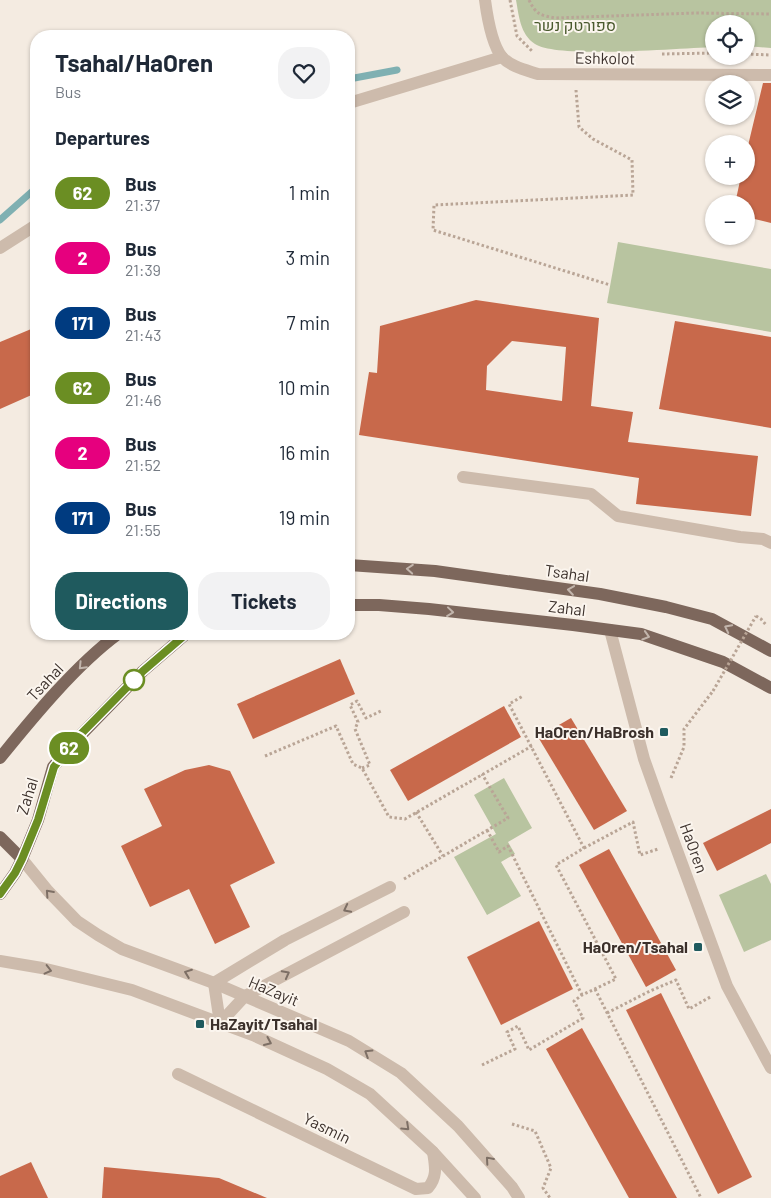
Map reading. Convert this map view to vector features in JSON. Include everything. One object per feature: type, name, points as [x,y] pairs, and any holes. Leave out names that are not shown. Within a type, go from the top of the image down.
[{"type":"main road","name":"Tsahal","points":[[355,565],[435,571],[600,594],[666,607],[712,619],[771,651]]},
{"type":"main road","name":"Zahal","points":[[355,605],[379,605],[429,610],[641,634],[723,662],[771,688]]},
{"type":"main road","name":"Tsahal","points":[[0,758],[56,693],[110,640]]},
{"type":"main road","name":"Zahal","points":[[0,894],[15,873],[22,859],[38,820],[54,767],[74,741],[143,671],[179,640]]},
{"type":"main road","points":[[0,837],[22,859]]},
{"type":"street","points":[[355,102],[502,57],[490,26],[485,0]]},
{"type":"street","name":"Eshkolot","points":[[502,57],[518,67],[538,74],[771,75]]},
{"type":"street","points":[[0,248],[30,229]]},
{"type":"street","points":[[463,477],[591,494],[618,516],[740,537],[763,539],[771,543]]},
{"type":"street","name":"HaOren","points":[[610,630],[644,759],[660,804],[727,986],[771,1068]]},
{"type":"street","name":"HaZayit","points":[[22,859],[48,891],[77,921],[122,949],[214,983],[349,1041],[401,1073],[458,1126],[512,1187],[519,1198]]},
{"type":"street","points":[[220,1023],[214,983],[285,940],[390,887]]},
{"type":"street","points":[[220,1023],[245,996],[404,912]]},
{"type":"street","points":[[0,961],[42,968],[132,990],[255,1036],[328,1069],[370,1094],[433,1152],[475,1198]]},
{"type":"street","name":"Yasmin","points":[[178,1074],[416,1189],[428,1188],[434,1181],[436,1170],[433,1152]]},
{"type":"path","points":[[510,0],[517,36],[531,51],[540,54]]},
{"type":"path","points":[[528,0],[534,11],[542,16],[555,18],[695,13],[771,14]]},
{"type":"path","points":[[660,54],[705,53]]},
{"type":"path","points":[[755,54],[771,54]]},
{"type":"path","points":[[575,74],[579,127],[592,139],[632,160],[633,195],[434,206],[433,230],[610,285]]},
{"type":"path","points":[[660,804],[684,747],[684,729],[713,691],[756,616],[771,629]]},
{"type":"path","points":[[523,696],[509,704],[584,848]]},
{"type":"path","points":[[362,768],[370,765],[355,729],[358,722],[350,705],[358,701],[366,718],[381,711]]},
{"type":"path","points":[[265,756],[336,726],[353,764],[362,768],[390,817],[405,819],[532,746]]},
{"type":"path","points":[[390,887],[508,818],[482,774]]},
{"type":"path","points":[[416,812],[442,856]]},
{"type":"path","points":[[482,1065],[515,1049],[506,1032],[518,1026],[529,1050],[583,1018],[574,1001],[582,995],[616,979],[556,865],[633,822],[640,854],[675,843]]},
{"type":"path","points":[[487,830],[499,852],[508,846],[582,995]]},
{"type":"path","points":[[607,1013],[676,980],[689,1010],[727,986]]},
{"type":"path","points":[[595,989],[701,1198]]},
{"type":"path","points":[[512,1124],[535,1131],[551,1168],[543,1188],[550,1198]]},
{"type":"green space","name":"ספורטק נשר","points":[[516,0],[771,0],[771,48],[755,47],[755,15],[705,15],[705,47],[593,52],[568,51],[535,44],[526,35],[519,18]]},
{"type":"green space","points":[[618,242],[771,269],[771,332],[607,303]]},
{"type":"green space","points":[[504,778],[532,828],[508,842],[515,854],[501,862],[521,896],[487,915],[454,857],[496,834],[474,795]]},
{"type":"green space","points":[[766,874],[771,884],[771,940],[744,952],[719,895]]},
{"type":"building","points":[[763,83],[771,83],[771,223],[755,219],[755,195],[737,195],[739,185],[755,185],[755,135],[751,135],[753,125],[755,125],[755,116]]},
{"type":"building","points":[[476,300],[599,318],[591,406],[633,412],[628,442],[758,456],[751,516],[636,504],[639,478],[359,435],[369,372],[377,373],[380,326]],"holes":[[[512,341],[566,347],[562,401],[486,390],[487,366]]]},
{"type":"building","points":[[675,321],[771,337],[771,428],[659,409]]},
{"type":"building","points":[[30,330],[30,396],[0,409],[0,342]]},
{"type":"building","points":[[340,659],[355,694],[253,739],[237,704]]},
{"type":"building","points":[[504,706],[521,737],[408,801],[390,770]]},
{"type":"building","points":[[571,718],[627,811],[594,830],[538,737]]},
{"type":"building","points":[[209,765],[230,771],[275,863],[230,885],[250,927],[215,944],[189,889],[150,907],[121,846],[162,826],[144,789],[185,770]]},
{"type":"building","points":[[771,809],[771,843],[717,871],[703,843]]},
{"type":"building","points":[[609,849],[676,970],[646,987],[579,865]]},
{"type":"building","points":[[539,921],[573,989],[501,1025],[467,957]]},
{"type":"building","points":[[661,993],[752,1177],[718,1194],[626,1010]]},
{"type":"building","points":[[582,1028],[677,1198],[629,1198],[546,1049]]},
{"type":"building","points":[[31,1162],[48,1198],[0,1198],[0,1176]]},
{"type":"building","points":[[104,1167],[219,1178],[267,1198],[102,1198]]},
{"type":"waterway","points":[[355,78],[397,70]]},
{"type":"waterway","points":[[0,220],[30,193]]},
{"type":"bus line","name":"62","points":[[0,894],[15,873],[22,859],[38,820],[46,787],[54,767],[74,741],[143,671],[179,640]]},
{"type":"place","name":"HaOren/HaBrosh","points":[[664,732]]},
{"type":"place","name":"HaOren/Tsahal","points":[[698,947]]},
{"type":"place","name":"HaZayit/Tsahal","points":[[200,1024]]}]
